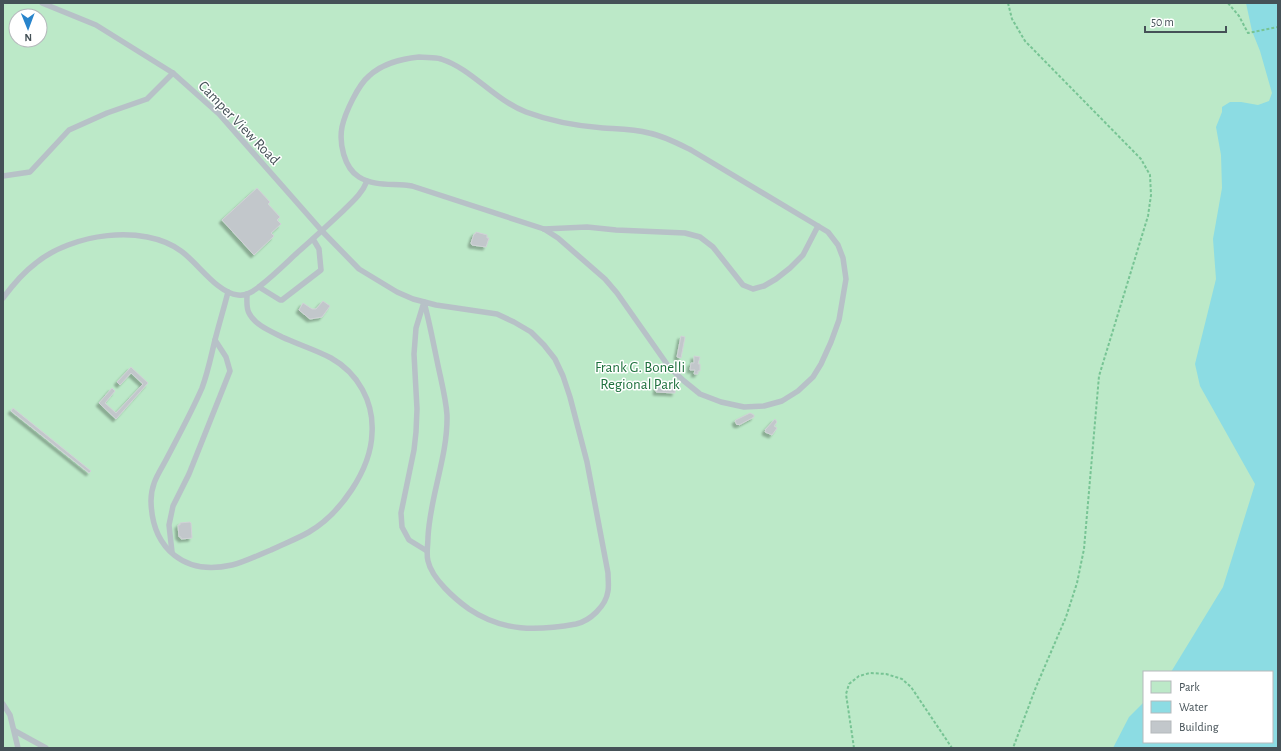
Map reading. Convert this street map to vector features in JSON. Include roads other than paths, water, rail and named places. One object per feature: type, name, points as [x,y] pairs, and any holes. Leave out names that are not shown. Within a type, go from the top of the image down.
[{"type":"lane","name":"Camper View Road","points":[[42,3],[96,25],[172,73],[219,114],[322,231],[359,269],[397,292],[413,299],[497,314],[531,332],[544,345],[555,359],[570,397],[587,462],[608,573],[608,592],[601,607],[592,617],[581,623],[544,629],[521,629],[500,624],[481,617],[459,602],[445,588],[434,574],[428,562],[428,527],[442,458],[447,414],[424,302]]},
{"type":"lane","points":[[419,57],[439,58],[459,66],[507,103],[525,112],[575,125],[648,132],[668,138],[691,150],[818,226],[828,232],[838,245],[843,258],[846,279],[839,320],[832,342],[821,364],[813,377],[798,391],[782,401],[764,406],[744,406],[721,402],[700,394],[668,367],[617,293],[605,279],[558,238],[544,229],[412,186],[380,185],[357,176],[347,163],[342,147],[342,128],[349,106],[368,76],[384,65],[402,59],[419,57]]},
{"type":"lane","points":[[3,176],[30,172],[70,130],[107,113],[147,99],[172,73]]},
{"type":"lane","points":[[3,298],[36,262],[55,251],[89,238],[124,235],[143,236],[163,241],[181,251],[217,284],[228,292],[238,296],[247,294],[259,287],[322,231],[365,188],[367,181]]},
{"type":"lane","points":[[544,229],[587,227],[616,230],[685,233],[700,237],[713,247],[742,285],[753,289],[764,286],[790,268],[803,255],[818,226]]},
{"type":"lane","points":[[259,287],[282,300],[321,270],[319,249],[313,239]]},
{"type":"lane","points":[[228,292],[209,367],[201,389],[155,479],[151,499],[153,522],[160,540],[182,562],[199,567],[232,565],[253,558],[310,531],[340,505],[353,489],[371,450],[372,416],[368,401],[357,380],[344,367],[330,357],[273,333],[254,321],[247,311],[247,294]]},
{"type":"lane","points":[[424,302],[416,328],[414,354],[417,409],[416,432],[414,450],[401,513],[402,526],[409,540],[427,551]]},
{"type":"lane","points":[[172,552],[169,525],[173,506],[189,474],[230,371],[226,357],[215,340]]},
{"type":"lane","points":[[3,704],[10,715],[18,748]]},
{"type":"lane","points":[[15,731],[46,748]]},
{"type":"water","points":[[1246,3],[1278,3],[1278,748],[1113,748],[1129,717],[1143,703],[1143,743],[1273,743],[1273,671],[1172,671],[1223,587],[1255,484],[1200,386],[1195,364],[1216,279],[1213,239],[1222,188],[1221,155],[1216,127],[1222,112],[1222,107],[1230,102],[1258,105],[1269,101],[1272,93],[1260,51],[1252,31]]},
{"type":"park label","name":"Frank G. Bonelli Regional Park","points":[[640,376]]}]
